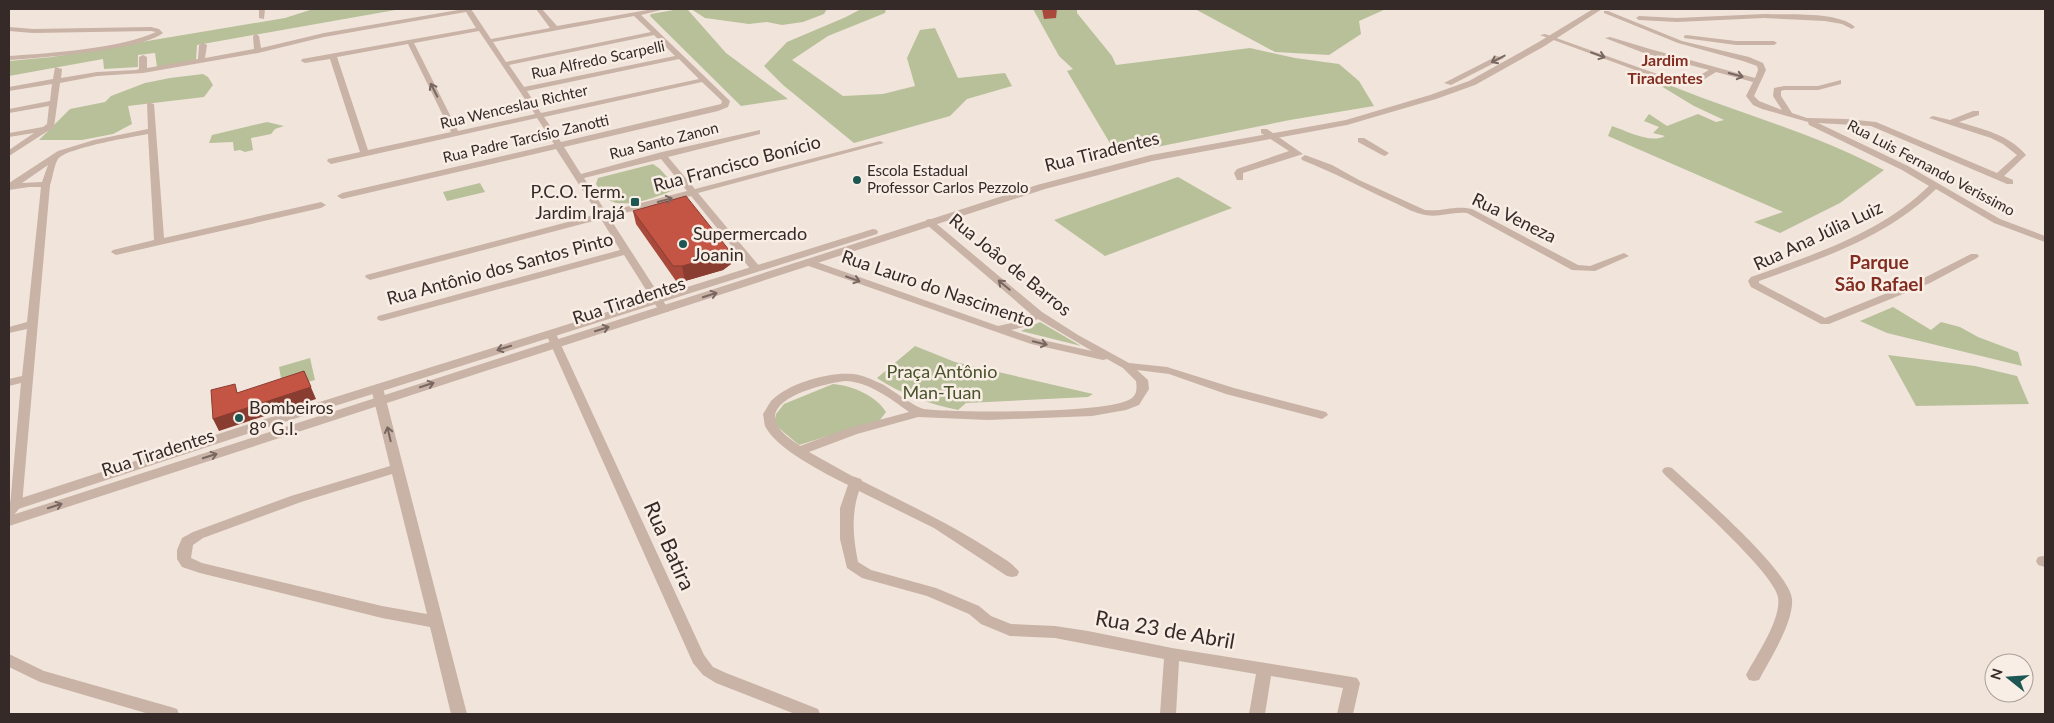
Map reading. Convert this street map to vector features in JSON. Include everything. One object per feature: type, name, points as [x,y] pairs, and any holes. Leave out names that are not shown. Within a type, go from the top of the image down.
[{"type":"street","points":[[262,9],[262,18]]},
{"type":"street","points":[[539,9],[555,29]]},
{"type":"street","points":[[609,9],[617,17]]},
{"type":"street","points":[[489,41],[662,9]]},
{"type":"street","name":"Rua Tiradentes","points":[[1381,109],[1451,83],[1543,35],[1586,9]]},
{"type":"street","points":[[9,89],[104,73],[143,71],[258,51],[324,36],[468,10],[539,115],[664,310]]},
{"type":"street","points":[[1597,10],[1638,18],[1677,20],[1771,17],[1836,20],[1849,24],[1852,27]]},
{"type":"street","name":"Rua Tiradentes","points":[[553,339],[658,299],[1039,183],[1130,159],[1268,133],[1320,128],[1472,83],[1597,10]]},
{"type":"street","points":[[1606,12],[1680,42],[1760,65],[1762,70],[1750,96],[1752,100],[1765,107],[1806,120],[1873,124],[2010,182]]},
{"type":"street","points":[[636,14],[703,80]]},
{"type":"street","points":[[1638,18],[1667,32],[1693,39],[1736,43],[1774,43]]},
{"type":"street","points":[[9,29],[33,31],[149,29],[160,32],[147,38],[104,46],[46,55],[9,58]]},
{"type":"street","points":[[305,62],[481,29]]},
{"type":"street","points":[[505,64],[656,33]]},
{"type":"street","points":[[1543,35],[1679,82],[1695,81],[1714,70]]},
{"type":"street","points":[[256,36],[258,51]]},
{"type":"street","points":[[1608,38],[1647,51],[1758,81]]},
{"type":"street","points":[[410,42],[456,134]]},
{"type":"street","points":[[1530,42],[1540,45]]},
{"type":"street","points":[[201,61],[203,45]]},
{"type":"street","points":[[1639,55],[1647,51]]},
{"type":"street","points":[[333,56],[365,154]]},
{"type":"street","points":[[143,57],[143,71]]},
{"type":"street","name":"Rua Alfredo Scarpelli","points":[[522,90],[679,57]]},
{"type":"street","points":[[1623,64],[1631,60]]},
{"type":"street","points":[[9,154],[50,127],[58,69]]},
{"type":"street","name":"Rua Wenceslau Richter","points":[[331,161],[703,80]]},
{"type":"street","name":"Rua Padre Tarcísio Zanotti","points":[[342,196],[723,107],[727,102],[703,80]]},
{"type":"street","points":[[1789,115],[1777,96],[1777,90],[1784,88],[1818,88],[1838,82]]},
{"type":"street","points":[[9,111],[54,103]]},
{"type":"street","points":[[150,104],[150,131],[159,242]]},
{"type":"street","points":[[1950,123],[1976,112]]},
{"type":"street","points":[[1933,118],[2000,140],[2018,149],[2022,155],[1998,177]]},
{"type":"street","name":"Rua Luis Fernando Verissimo","points":[[1806,120],[1870,150],[1997,221],[2045,239]]},
{"type":"street","points":[[9,135],[50,127]]},
{"type":"street","points":[[9,188],[55,156],[94,142],[150,131]]},
{"type":"street","name":"Rua Santo Zanon","points":[[578,177],[757,132]]},
{"type":"street","points":[[1268,133],[1305,158],[1318,170]]},
{"type":"street","points":[[1361,140],[1385,153]]},
{"type":"street","name":"Rua Francisco Bonício","points":[[370,277],[880,143]]},
{"type":"street","points":[[1240,178],[1238,173],[1240,172],[1296,152]]},
{"type":"street","points":[[11,508],[27,378],[46,185],[55,156]]},
{"type":"street","points":[[662,156],[756,269]]},
{"type":"street","name":"Rua Veneza","points":[[1305,158],[1330,167],[1356,182],[1429,214],[1456,209],[1468,211],[1576,268],[1591,270],[1624,256]]},
{"type":"street","name":"Rua Tiradentes","points":[[11,508],[255,434],[553,339],[664,310],[929,222],[1039,183]]},
{"type":"street","points":[[9,188],[29,184],[46,185]]},
{"type":"street","name":"Rua Ana Júlia Luiz","points":[[1935,185],[1910,209],[1871,233],[1753,281],[1758,288],[1825,322],[1944,273],[1974,256]]},
{"type":"street","points":[[116,252],[321,205]]},
{"type":"street","name":"Rua Joâo de Barros","points":[[799,451],[853,431],[918,413],[988,416],[1113,410],[1135,402],[1143,389],[1142,380],[1114,360],[1038,314],[929,222]]},
{"type":"street","name":"Rua Antônio dos Santos Pinto","points":[[382,318],[626,251]]},
{"type":"street","name":"Rua Lauro do Nascimento","points":[[807,262],[1035,342],[1114,360],[1167,369],[1217,387],[1322,415]]},
{"type":"street","points":[[998,330],[1018,326],[1030,321],[1038,314]]},
{"type":"street","points":[[9,330],[32,324]]},
{"type":"street","name":"Rua Batira","points":[[553,339],[698,659],[708,671],[721,678],[812,714]]},
{"type":"street","points":[[9,383],[27,378]]},
{"type":"street","points":[[918,413],[904,401],[863,380],[854,378],[828,380],[788,394],[778,400],[770,409],[768,416],[771,425],[781,437],[819,465],[940,525],[1012,572]]},
{"type":"street","points":[[379,394],[459,714]]},
{"type":"street","name":"Rua Tiradentes","points":[[9,521],[255,434]]},
{"type":"street","points":[[397,468],[296,499],[208,530],[187,542],[184,558],[188,563],[200,568],[382,612],[436,622]]},
{"type":"street","points":[[1668,472],[1740,540],[1780,585],[1785,598],[1779,623],[1754,675]]},
{"type":"street","name":"Rua 23 de Abril","points":[[856,482],[847,508],[846,526],[852,564],[866,574],[932,592],[974,610],[986,620],[1010,630],[1055,632],[1172,654],[1352,682],[1345,714]]},
{"type":"street","points":[[1168,714],[1172,654]]},
{"type":"street","points":[[9,660],[40,676],[171,714]]},
{"type":"street","points":[[1257,714],[1264,669]]},
{"type":"green space","points":[[313,9],[401,9],[197,45],[196,60],[157,67],[155,53],[138,55],[138,67],[104,69],[103,59],[9,76],[9,61],[52,57],[285,18]]},
{"type":"green space","points":[[679,9],[688,10],[726,53],[788,99],[741,106],[650,16],[651,14]]},
{"type":"green space","points":[[691,9],[827,9],[824,14],[803,22],[782,25],[767,22],[749,24],[705,18]]},
{"type":"green space","points":[[861,9],[886,9],[885,13],[828,36],[792,60],[843,96],[883,94],[915,86],[907,58],[920,30],[935,28],[958,78],[1005,73],[1012,86],[967,99],[950,116],[854,143],[783,85],[764,66],[787,42]]},
{"type":"green space","points":[[1033,9],[1077,9],[1077,13],[1112,56],[1116,65],[1250,48],[1295,58],[1339,64],[1359,81],[1374,106],[1290,120],[1117,155],[1067,71],[1073,69],[1059,56]]},
{"type":"green space","points":[[1195,9],[1386,9],[1359,21],[1361,34],[1329,55],[1275,52]]},
{"type":"green space","points":[[1632,70],[1806,135],[1884,170],[1840,203],[1780,233],[1754,222],[1783,212],[1608,136],[1612,126],[1646,138],[1652,139],[1665,136],[1653,133],[1659,127],[1644,121],[1649,114],[1667,126],[1698,114],[1716,122],[1724,120],[1694,106],[1661,86],[1627,71]]},
{"type":"green space","points":[[203,74],[208,77],[213,85],[204,97],[128,106],[132,124],[113,134],[82,140],[39,140],[70,109],[105,102],[111,96],[145,83]]},
{"type":"green space","points":[[267,122],[284,126],[275,129],[271,134],[251,138],[253,150],[245,152],[240,150],[234,151],[233,142],[209,143],[212,135]]},
{"type":"green space","points":[[653,164],[677,188],[643,201],[616,203],[603,195],[596,184],[598,178]]},
{"type":"green space","points":[[1178,177],[1232,208],[1105,256],[1054,220]]},
{"type":"green space","points":[[480,183],[485,192],[447,201],[443,192]]},
{"type":"green space","points":[[1893,307],[1931,330],[1941,322],[1960,327],[1978,337],[2018,352],[2022,366],[1887,333],[1860,321]]},
{"type":"green space","points":[[1040,322],[1081,346],[1021,331]]},
{"type":"green space","name":"Praça Antônio Man-Tuan","points":[[915,346],[955,362],[1093,394],[1088,397],[966,403],[958,410],[936,405],[906,394],[877,378]]},
{"type":"green space","points":[[1888,355],[1975,366],[2017,376],[2029,404],[1916,406]]},
{"type":"green space","points":[[310,358],[315,380],[283,389],[279,367]]},
{"type":"green space","points":[[833,384],[863,392],[876,401],[886,412],[880,420],[799,445],[774,424],[776,414],[784,404]]},
{"type":"building","name":"Supermercado Joanin","points":[[686,196],[729,250],[720,256],[682,266],[673,266],[633,211]]},
{"type":"building","points":[[304,371],[311,387],[213,419],[211,390],[235,384],[237,393]]},
{"type":"place","name":"Escola Estadual Professor Carlos Pezzolo","points":[[857,180]]},
{"type":"place","name":"P.C.O. Term. Jardim Irajá","points":[[635,202]]},
{"type":"place","name":"Supermercado Joanin","points":[[683,244]]},
{"type":"place","name":"Bombeiros 8º G.I.","points":[[239,418]]},
{"type":"district","name":"Jardim Tiradentes","points":[[1665,69]]},
{"type":"district","name":"Parque São Rafael","points":[[1879,273]]}]
